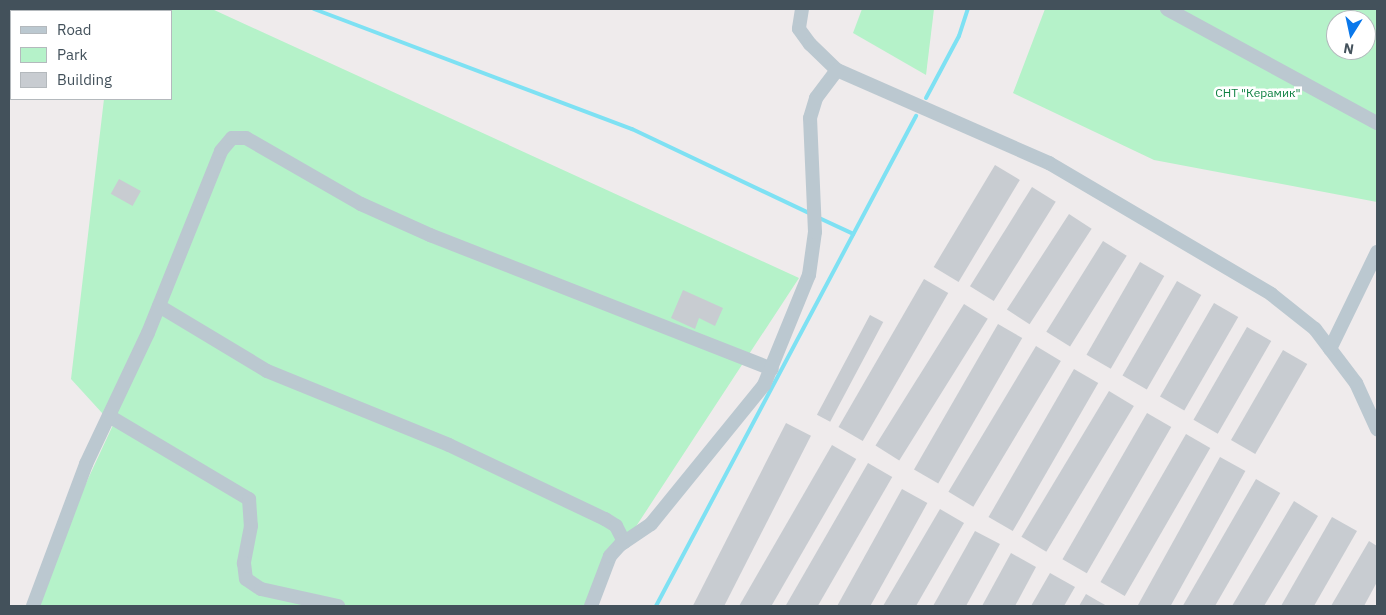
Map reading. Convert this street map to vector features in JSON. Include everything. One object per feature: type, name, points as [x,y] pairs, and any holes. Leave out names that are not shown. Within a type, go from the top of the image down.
[{"type":"street","points":[[802,9],[799,28],[810,44],[837,70],[1049,164],[1271,294],[1315,329],[1356,383],[1377,429]]},
{"type":"street","points":[[1167,9],[1377,123]]},
{"type":"street","points":[[591,606],[610,556],[624,542],[651,524],[753,402],[772,369],[809,275],[815,232],[810,118],[816,98],[837,70]]},
{"type":"street","points":[[33,606],[86,464],[159,306],[221,151],[226,143],[238,136],[256,144],[361,204],[430,235],[772,369]]},
{"type":"street","points":[[1330,349],[1377,252]]},
{"type":"street","points":[[159,306],[268,371],[441,441],[606,519],[616,526],[624,542]]},
{"type":"street","points":[[109,416],[249,499],[251,526],[244,563],[246,579],[261,589],[338,606]]},
{"type":"green space","points":[[212,9],[799,278],[593,592],[592,606],[29,606],[113,425],[71,379],[104,100],[172,100],[172,10],[155,10]]},
{"type":"green space","points":[[862,9],[934,9],[926,75],[853,33]]},
{"type":"green space","name":"СНТ \"Керамик\"","points":[[1045,9],[1377,9],[1377,202],[1154,160],[1013,93]]},
{"type":"building","points":[[995,165],[1020,180],[959,282],[934,267]]},
{"type":"building","points":[[119,179],[141,191],[133,206],[111,194]]},
{"type":"building","points":[[1032,187],[1056,202],[994,301],[970,286]]},
{"type":"building","points":[[1069,214],[1092,229],[1030,324],[1007,310]]},
{"type":"building","points":[[1103,241],[1127,256],[1070,347],[1046,332]]},
{"type":"building","points":[[1140,262],[1164,276],[1111,369],[1086,355]]},
{"type":"building","points":[[924,279],[948,293],[863,441],[838,427]]},
{"type":"building","points":[[1177,281],[1201,295],[1147,389],[1122,375]]},
{"type":"building","points":[[683,290],[723,308],[715,326],[699,318],[695,329],[671,318]]},
{"type":"building","points":[[1214,303],[1238,317],[1184,411],[1160,397]]},
{"type":"building","points":[[964,304],[988,319],[899,460],[876,446]]},
{"type":"building","points":[[870,315],[883,322],[830,422],[817,415]]},
{"type":"building","points":[[998,324],[1022,338],[938,483],[914,469]]},
{"type":"building","points":[[1247,327],[1271,341],[1218,434],[1194,420]]},
{"type":"building","points":[[1036,346],[1061,361],[973,507],[948,492]]},
{"type":"building","points":[[1283,350],[1307,364],[1255,454],[1231,440]]},
{"type":"building","points":[[1074,369],[1098,383],[1013,531],[989,517]]},
{"type":"building","points":[[1109,391],[1134,406],[1046,552],[1021,537]]},
{"type":"building","points":[[1147,413],[1171,427],[1087,573],[1062,559]]},
{"type":"building","points":[[786,423],[811,436],[724,606],[693,606]]},
{"type":"building","points":[[1186,434],[1210,448],[1125,596],[1100,582]]},
{"type":"building","points":[[832,445],[856,459],[771,606],[739,606]]},
{"type":"building","points":[[1220,457],[1245,471],[1171,606],[1137,606]]},
{"type":"building","points":[[868,463],[892,477],[818,606],[786,606]]},
{"type":"building","points":[[1256,479],[1280,493],[1215,606],[1183,606]]},
{"type":"building","points":[[902,489],[927,503],[870,606],[838,605]]},
{"type":"building","points":[[1294,501],[1318,516],[1264,606],[1232,606]]},
{"type":"building","points":[[940,509],[964,523],[916,606],[883,606]]},
{"type":"building","points":[[1332,517],[1357,531],[1314,606],[1281,606]]},
{"type":"building","points":[[975,531],[1000,544],[966,606],[933,606]]},
{"type":"building","points":[[1369,541],[1377,546],[1377,582],[1364,606],[1331,606]]},
{"type":"building","points":[[1011,553],[1036,567],[1015,606],[982,606]]},
{"type":"building","points":[[1050,573],[1075,587],[1064,606],[1031,606]]},
{"type":"building","points":[[1086,594],[1098,601],[1107,606],[1079,606]]},
{"type":"waterway","points":[[314,9],[632,129],[811,214]]},
{"type":"waterway","points":[[926,98],[959,36],[968,9]]},
{"type":"waterway","points":[[656,606],[916,116]]},
{"type":"waterway","points":[[817,217],[853,234]]}]
